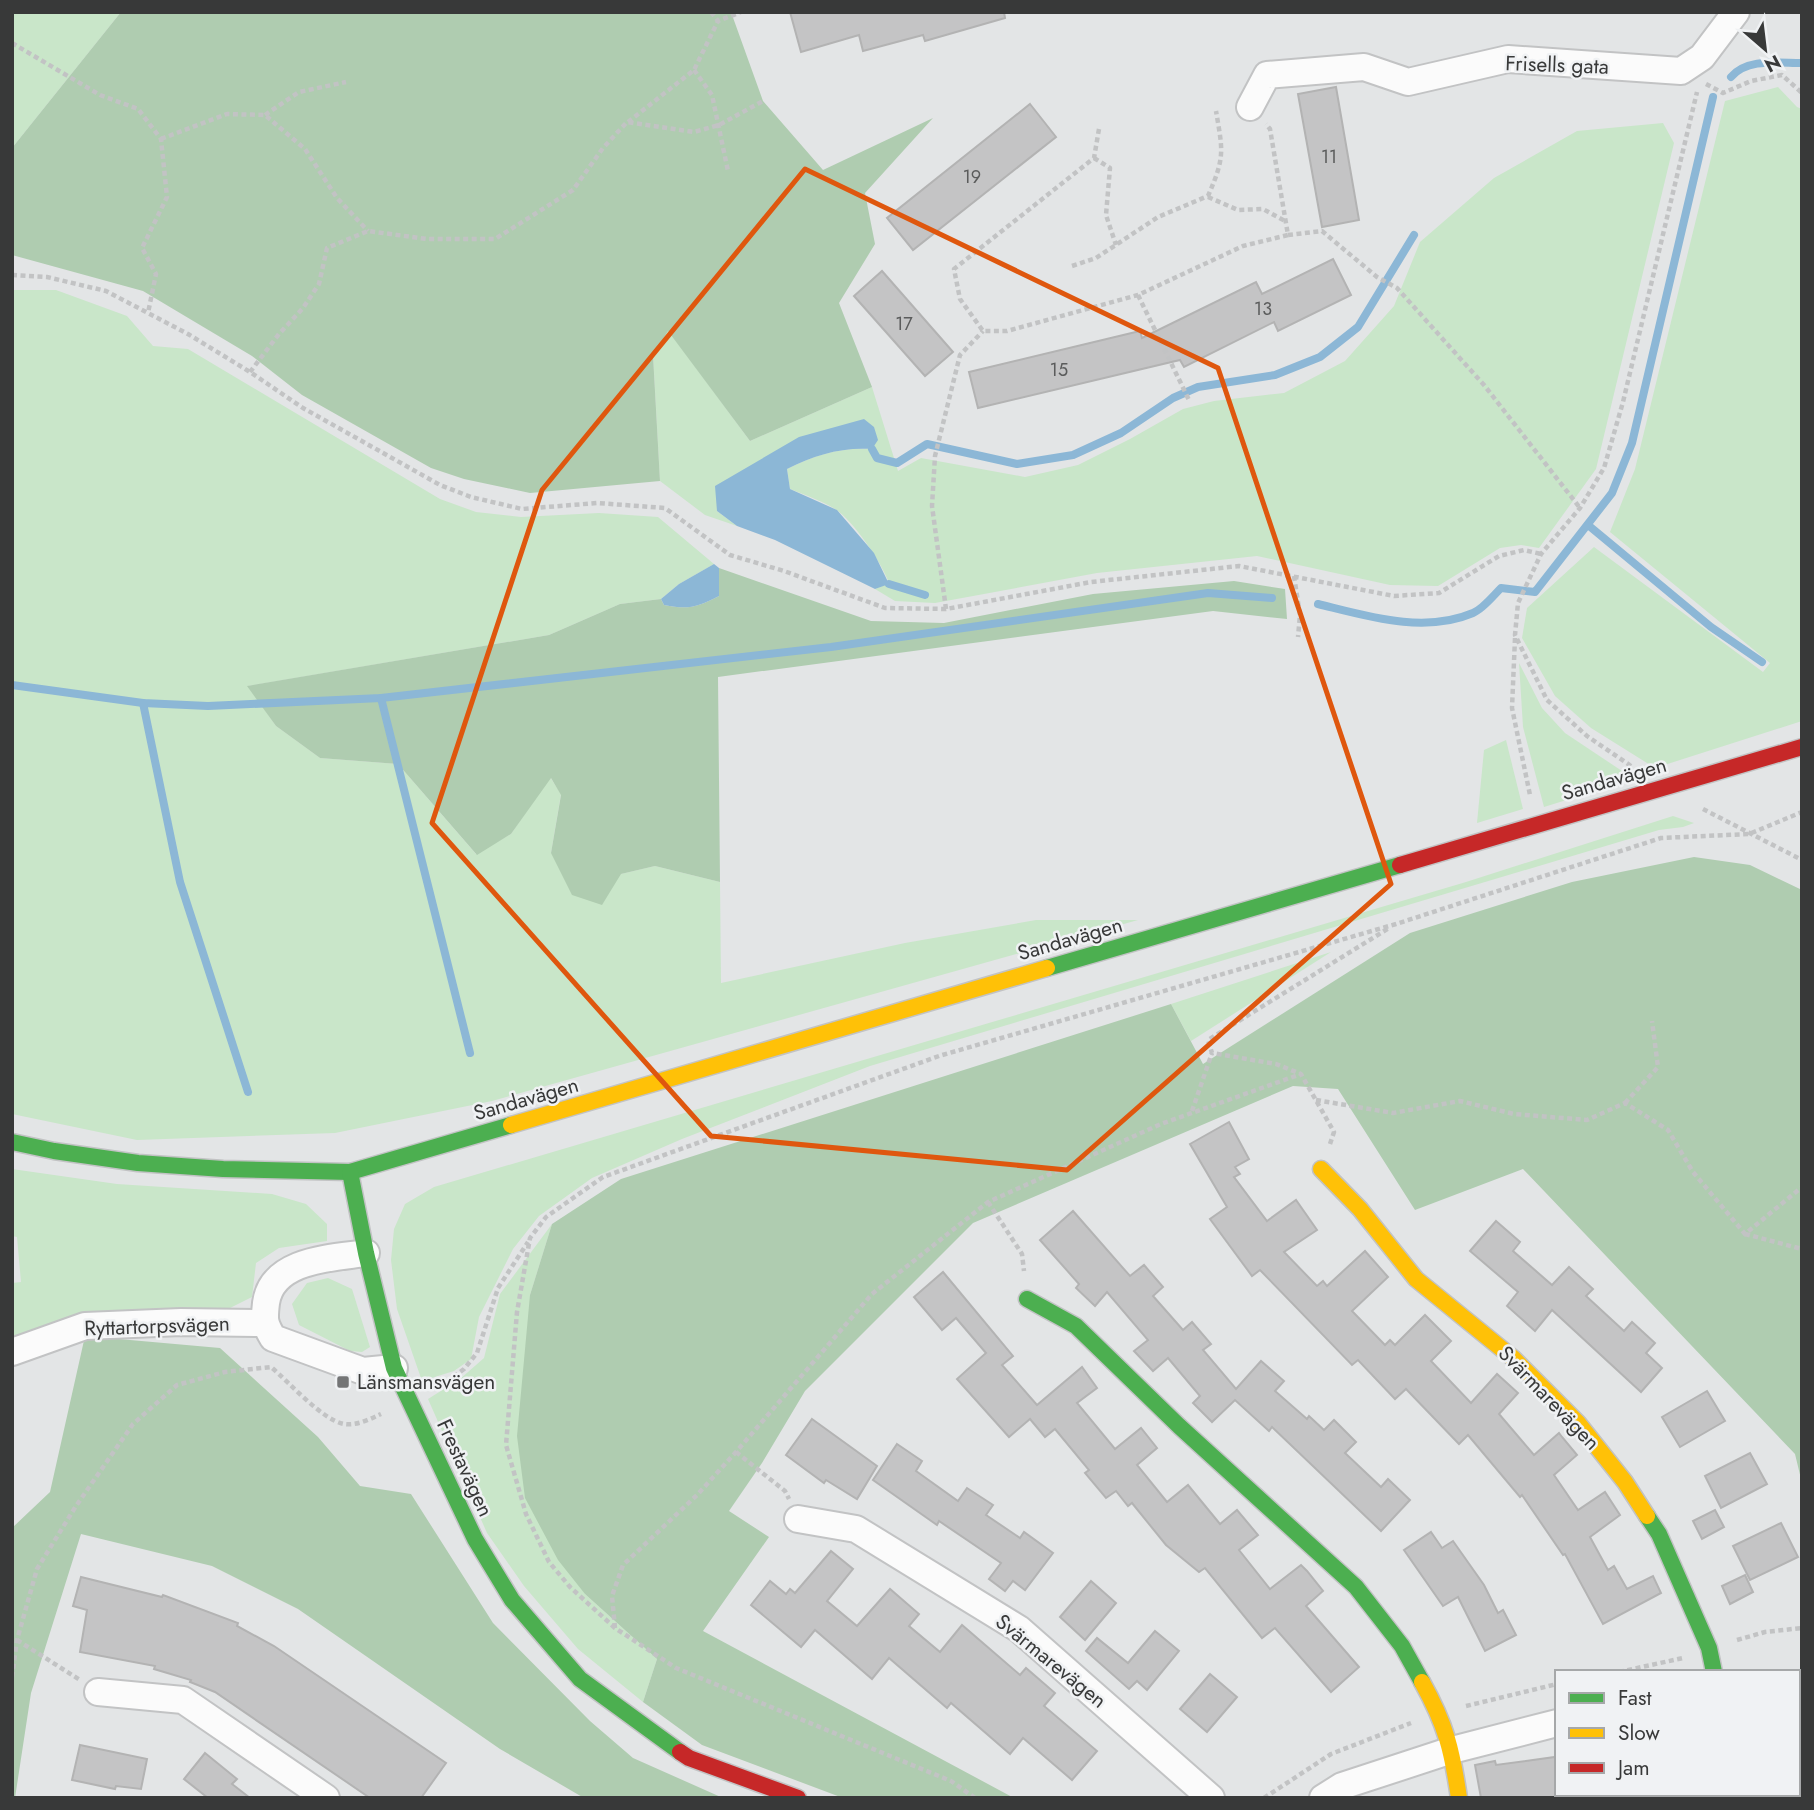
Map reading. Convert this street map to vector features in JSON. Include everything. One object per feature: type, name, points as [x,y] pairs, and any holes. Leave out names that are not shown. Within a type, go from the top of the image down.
[{"type":"street","name":"Frisells gata","points":[[1250,107],[1268,75],[1364,67],[1408,82],[1508,60],[1681,71],[1703,57],[1736,12]]},
{"type":"street","name":"Sandavägen","points":[[350,1172],[1802,747]]},
{"type":"street","points":[[12,1142],[65,1154],[236,1171],[350,1172]]},
{"type":"street","name":"Svärmarevägen","points":[[1321,1169],[1360,1209],[1416,1279],[1513,1358],[1578,1423],[1625,1482],[1659,1534],[1709,1648],[1714,1670]]},
{"type":"street","name":"Frestavägen","points":[[350,1172],[366,1254],[394,1368],[475,1539],[512,1600],[580,1679],[689,1758],[797,1798]]},
{"type":"street","points":[[366,1254],[315,1260],[281,1274],[267,1294],[264,1323],[273,1338],[363,1371],[394,1368]]},
{"type":"street","points":[[1027,1299],[1076,1326],[1179,1426],[1356,1587],[1402,1646],[1438,1713],[1452,1750],[1459,1798]]},
{"type":"street","name":"Ryttartorpsvägen","points":[[12,1352],[85,1326],[181,1322],[264,1323]]},
{"type":"street","name":"Svärmarevägen","points":[[798,1519],[856,1530],[1019,1629],[1211,1798]]},
{"type":"street","points":[[98,1692],[183,1700],[326,1798]]},
{"type":"street","points":[[1323,1798],[1342,1786],[1452,1750],[1555,1724]]},
{"type":"path","points":[[711,12],[718,21]]},
{"type":"path","points":[[250,372],[303,308],[319,284],[327,248],[368,231],[427,239],[495,239],[573,190],[603,148],[627,122],[694,70],[718,21],[741,12]]},
{"type":"path","points":[[12,43],[100,95],[138,108],[161,139],[167,197],[142,248],[156,274],[148,313]]},
{"type":"path","points":[[694,70],[712,96],[729,171]]},
{"type":"path","points":[[1537,823],[1512,708],[1518,603],[1541,554],[1580,509],[1604,468],[1695,96],[1712,73]]},
{"type":"path","points":[[1703,83],[1723,93],[1751,81],[1782,75],[1802,93]]},
{"type":"path","points":[[161,139],[227,114],[265,115],[299,92],[346,82]]},
{"type":"path","points":[[627,122],[694,132],[719,125],[763,101]]},
{"type":"path","points":[[1250,107],[1270,129],[1288,235]]},
{"type":"path","points":[[1072,265],[1096,258],[1158,217],[1208,196],[1220,169],[1223,151],[1216,111]]},
{"type":"path","points":[[265,115],[304,149],[337,198],[368,231]]},
{"type":"path","points":[[983,331],[960,299],[954,269],[1094,158],[1099,129]]},
{"type":"path","points":[[1094,158],[1110,168],[1106,215],[1116,245]]},
{"type":"path","points":[[1208,196],[1238,210],[1263,209],[1285,221]]},
{"type":"path","points":[[946,609],[932,506],[939,438],[960,355],[983,331],[1007,331],[1138,295],[1243,246],[1288,235],[1321,231],[1377,277],[1396,288],[1484,385],[1580,509]]},
{"type":"path","points":[[12,275],[47,277],[106,291],[188,334],[303,408],[439,485],[471,497],[522,509],[597,503],[665,508],[730,555],[784,571],[885,608],[946,609],[1091,582],[1239,566],[1394,596],[1439,593],[1499,556],[1524,550],[1541,554]]},
{"type":"path","points":[[1138,295],[1189,400]]},
{"type":"path","points":[[1294,576],[1300,615],[1298,637]]},
{"type":"path","points":[[1516,635],[1547,700],[1587,736],[1642,773]]},
{"type":"path","points":[[1700,807],[1802,860]]},
{"type":"path","points":[[440,1387],[464,1369],[477,1353],[498,1288],[546,1217],[603,1177],[939,1056],[1396,924],[1661,838],[1749,834],[1802,812]]},
{"type":"path","points":[[1192,1111],[1212,1052],[1208,1040],[1396,924]]},
{"type":"path","points":[[1316,1100],[1393,1113],[1460,1101],[1514,1114],[1587,1120],[1625,1103],[1658,1067],[1653,1021]]},
{"type":"path","points":[[1212,1052],[1276,1064],[1301,1074],[1334,1132],[1321,1169]]},
{"type":"path","points":[[615,1628],[612,1596],[623,1565],[697,1495],[872,1294],[988,1202],[1074,1161],[1192,1111],[1301,1074]]},
{"type":"path","points":[[1625,1103],[1668,1130],[1693,1172],[1745,1234],[1802,1249]]},
{"type":"path","points":[[1745,1234],[1802,1187]]},
{"type":"path","points":[[988,1202],[1022,1254],[1027,1299]]},
{"type":"path","points":[[530,1238],[517,1312],[506,1445],[526,1514],[548,1562],[570,1587],[615,1628],[676,1668],[951,1781],[975,1798]]},
{"type":"path","points":[[12,1677],[17,1640],[37,1569],[133,1424],[177,1385],[225,1372],[271,1367],[327,1416],[344,1424],[359,1423],[381,1415]]},
{"type":"path","points":[[736,1452],[785,1491],[798,1519]]},
{"type":"path","points":[[17,1640],[98,1692]]},
{"type":"path","points":[[1265,1798],[1331,1754],[1438,1713],[1555,1684]]},
{"type":"highlighted area","points":[[805,169],[1218,368],[1391,884],[1067,1170],[711,1136],[432,823],[542,490]]},
{"type":"green space","points":[[12,12],[121,12],[12,148]]},
{"type":"green space","points":[[121,12],[731,12],[763,101],[823,170],[933,118],[865,193],[875,244],[839,303],[872,387],[750,441],[668,331],[653,355],[660,481],[530,493],[464,479],[431,468],[302,395],[252,356],[143,291],[12,255],[12,148]]},
{"type":"green space","points":[[1778,87],[1802,109],[1802,721],[1655,768],[1591,728],[1555,696],[1522,638],[1527,608],[1594,547],[1763,672],[1770,663],[1610,532],[1635,469],[1725,101]]},
{"type":"green space","points":[[1663,123],[1674,143],[1596,469],[1539,548],[1521,545],[1500,548],[1438,586],[1390,585],[1257,556],[1097,573],[935,603],[895,601],[875,589],[889,583],[874,554],[850,522],[830,506],[790,489],[787,469],[828,453],[872,449],[864,419],[717,511],[737,526],[705,515],[660,481],[653,354],[668,330],[750,441],[872,387],[898,471],[921,458],[1025,477],[1078,465],[1183,409],[1214,401],[1284,393],[1345,361],[1394,306],[1420,242],[1494,178],[1577,131]]},
{"type":"green space","points":[[12,290],[56,290],[127,316],[153,346],[188,349],[440,499],[476,512],[521,517],[599,513],[658,517],[714,564],[679,584],[661,599],[620,604],[549,635],[248,686],[276,726],[320,758],[398,764],[476,854],[511,834],[550,777],[561,794],[551,853],[621,874],[655,866],[720,882],[721,983],[905,943],[1036,920],[1138,920],[492,1101],[335,1133],[137,1140],[12,1114]]},
{"type":"green space","points":[[719,568],[871,621],[944,623],[1093,594],[1234,581],[1285,589],[1287,619],[1213,611],[718,677],[720,882],[655,866],[621,874],[602,905],[572,895],[551,853],[561,795],[551,778],[511,834],[477,855],[398,764],[320,758],[276,726],[247,686],[549,635],[620,604],[661,599],[664,605],[680,607],[705,603],[719,596]]},
{"type":"green space","points":[[1519,663],[1542,708],[1565,733],[1634,779],[1544,807],[1523,727]]},
{"type":"green space","points":[[1506,740],[1523,809],[1477,823],[1484,750]]},
{"type":"green space","points":[[1673,816],[1694,823],[1659,830],[870,1066],[682,1139],[592,1178],[539,1216],[513,1249],[479,1317],[471,1359],[454,1371],[422,1381],[397,1309],[391,1260],[394,1229],[405,1204],[434,1187],[1466,882]]},
{"type":"green space","points":[[1694,857],[1750,865],[1802,890],[1802,1483],[1795,1454],[1523,1169],[1415,1210],[1338,1089],[1293,1086],[973,1223],[805,1391],[762,1463],[729,1511],[769,1537],[703,1631],[1014,1798],[843,1798],[702,1745],[643,1702],[657,1659],[585,1594],[558,1560],[525,1498],[517,1436],[530,1295],[552,1224],[621,1179],[1171,1004],[1203,1064],[1410,933],[1572,882]]},
{"type":"green space","points":[[1331,952],[1191,1041],[1171,1004]]},
{"type":"green space","points":[[12,1169],[117,1184],[272,1194],[306,1204],[327,1224],[327,1241],[279,1248],[256,1263],[252,1297],[226,1310],[98,1311],[47,1324],[12,1338],[12,1283],[21,1282],[17,1237],[12,1236]]},
{"type":"green space","points":[[552,1224],[530,1295],[585,1594],[657,1659],[643,1702],[578,1649],[524,1586],[487,1533],[428,1399],[460,1379],[484,1358],[500,1294]]},
{"type":"green space","points":[[328,1278],[352,1289],[370,1347],[362,1352],[350,1351],[299,1325],[292,1304],[307,1283]]},
{"type":"green space","points":[[85,1336],[220,1348],[318,1437],[360,1486],[411,1494],[493,1623],[590,1721],[633,1758],[723,1798],[584,1798],[500,1749],[298,1609],[212,1566],[81,1534],[31,1693],[15,1798],[12,1798],[12,1528],[50,1492]]},
{"type":"water","points":[[864,419],[874,427],[878,440],[872,449],[828,453],[787,469],[790,489],[837,510],[874,553],[889,584],[875,589],[775,540],[737,526],[717,511],[715,486],[799,437]]},
{"type":"water","points":[[714,564],[719,568],[719,596],[693,606],[664,605],[661,599],[679,584]]},
{"type":"building","points":[[790,12],[1004,12],[1005,18],[925,41],[923,35],[863,51],[859,35],[801,52]]},
{"type":"building","points":[[1336,87],[1359,220],[1322,227],[1298,94]]},
{"type":"building","points":[[1030,104],[1056,137],[913,250],[887,218]]},
{"type":"building","points":[[1333,259],[1351,295],[1278,331],[1274,322],[1184,367],[1180,360],[978,408],[969,372],[1140,331],[1142,338],[1256,282],[1262,294]]},
{"type":"building","points":[[882,271],[953,352],[925,376],[854,296]]},
{"type":"building","points":[[1229,1122],[1249,1159],[1235,1167],[1240,1174],[1234,1177],[1267,1221],[1296,1200],[1317,1230],[1284,1252],[1317,1286],[1323,1281],[1327,1286],[1365,1251],[1388,1277],[1352,1311],[1385,1345],[1390,1340],[1395,1345],[1425,1315],[1451,1341],[1431,1361],[1471,1403],[1497,1374],[1518,1393],[1499,1414],[1534,1455],[1559,1433],[1577,1455],[1554,1475],[1578,1510],[1605,1492],[1620,1515],[1590,1537],[1608,1570],[1614,1566],[1627,1589],[1653,1576],[1661,1593],[1603,1624],[1565,1554],[1563,1555],[1522,1495],[1520,1497],[1468,1435],[1459,1444],[1406,1389],[1395,1399],[1358,1360],[1352,1365],[1260,1270],[1252,1276],[1210,1219],[1227,1207],[1190,1144]]},
{"type":"building","points":[[1073,1211],[1130,1276],[1144,1265],[1163,1287],[1153,1296],[1183,1330],[1192,1322],[1211,1344],[1203,1350],[1236,1389],[1261,1361],[1284,1381],[1275,1391],[1307,1419],[1309,1416],[1324,1430],[1334,1420],[1356,1442],[1345,1453],[1381,1487],[1388,1479],[1410,1500],[1381,1531],[1272,1427],[1269,1431],[1235,1400],[1212,1422],[1193,1403],[1200,1396],[1168,1358],[1153,1371],[1134,1351],[1148,1340],[1107,1292],[1095,1306],[1076,1288],[1079,1284],[1040,1240]]},
{"type":"building","points":[[1496,1221],[1520,1242],[1513,1251],[1552,1285],[1569,1267],[1593,1289],[1586,1296],[1624,1331],[1632,1322],[1655,1343],[1646,1353],[1662,1368],[1641,1392],[1552,1310],[1535,1331],[1507,1306],[1518,1292],[1470,1251]]},
{"type":"building","points":[[943,1272],[1013,1356],[1002,1365],[1037,1405],[1082,1367],[1097,1388],[1077,1403],[1115,1449],[1141,1428],[1157,1448],[1137,1465],[1167,1502],[1188,1485],[1220,1524],[1237,1510],[1258,1535],[1239,1550],[1270,1589],[1301,1565],[1323,1591],[1306,1606],[1359,1667],[1331,1692],[1275,1628],[1262,1638],[1205,1568],[1199,1572],[1166,1545],[1132,1503],[1128,1506],[1116,1491],[1106,1498],[1085,1473],[1089,1470],[1055,1429],[1045,1437],[1030,1419],[1009,1437],[957,1379],[986,1353],[956,1318],[942,1330],[914,1297]]},
{"type":"building","points":[[1707,1391],[1725,1421],[1680,1447],[1662,1417]]},
{"type":"building","points":[[812,1419],[877,1466],[857,1499],[826,1480],[824,1483],[786,1455]]},
{"type":"building","points":[[897,1444],[922,1461],[916,1471],[958,1501],[967,1488],[993,1505],[986,1515],[1020,1538],[1024,1532],[1053,1553],[1025,1590],[1013,1581],[1005,1591],[989,1579],[1001,1563],[939,1521],[937,1525],[873,1480]]},
{"type":"building","points":[[1750,1453],[1767,1484],[1721,1508],[1705,1476]]},
{"type":"building","points":[[1715,1510],[1724,1527],[1702,1539],[1693,1521]]},
{"type":"building","points":[[1781,1523],[1798,1557],[1750,1580],[1733,1546]]},
{"type":"building","points":[[1431,1532],[1442,1548],[1453,1541],[1484,1585],[1498,1613],[1503,1610],[1516,1635],[1485,1651],[1458,1597],[1443,1606],[1404,1550]]},
{"type":"building","points":[[831,1551],[853,1569],[827,1601],[857,1626],[890,1589],[919,1614],[909,1626],[940,1652],[962,1625],[1020,1675],[1026,1668],[1055,1693],[1044,1706],[1097,1751],[1072,1780],[1023,1738],[1010,1754],[951,1703],[947,1708],[889,1658],[872,1679],[815,1630],[801,1647],[751,1605],[770,1581],[786,1594],[790,1589],[795,1593]]},
{"type":"building","points":[[1745,1575],[1753,1592],[1730,1604],[1722,1586]]},
{"type":"building","points":[[81,1577],[162,1597],[163,1595],[238,1623],[237,1626],[274,1646],[446,1763],[421,1798],[370,1798],[215,1692],[190,1682],[191,1680],[154,1669],[155,1666],[80,1652],[87,1610],[73,1606]]},
{"type":"building","points":[[1091,1581],[1116,1603],[1085,1640],[1060,1617]]},
{"type":"building","points":[[1155,1631],[1179,1651],[1147,1690],[1137,1681],[1129,1689],[1086,1651],[1097,1638],[1128,1663]]},
{"type":"building","points":[[1210,1674],[1237,1697],[1207,1732],[1180,1709]]},
{"type":"building","points":[[80,1745],[147,1759],[141,1789],[116,1786],[115,1789],[72,1780]]},
{"type":"building","points":[[205,1753],[237,1779],[232,1784],[250,1798],[208,1798],[184,1779]]},
{"type":"building","points":[[1555,1757],[1557,1798],[1481,1798],[1475,1765],[1495,1761],[1496,1765]]},
{"type":"waterway","points":[[1731,77],[1754,64],[1801,63]]},
{"type":"waterway","points":[[1318,604],[1395,621],[1435,622],[1477,611],[1501,588],[1535,592],[1612,493],[1632,443],[1713,97]]},
{"type":"waterway","points":[[872,449],[877,458],[897,463],[927,444],[1017,464],[1073,455],[1121,433],[1173,398],[1198,387],[1275,375],[1320,357],[1358,327],[1414,235]]},
{"type":"waterway","points":[[1588,525],[1711,627],[1762,662]]},
{"type":"waterway","points":[[889,584],[925,595]]},
{"type":"waterway","points":[[12,685],[143,703],[208,706],[381,698],[831,647],[1208,593],[1272,598]]},
{"type":"waterway","points":[[381,698],[470,1053]]},
{"type":"waterway","points":[[143,703],[180,882],[248,1092]]},
{"type":"traffic: fast","points":[[1047,968],[1400,865]]},
{"type":"traffic: fast","points":[[12,1142],[138,1163],[223,1169],[350,1172],[511,1125]]},
{"type":"traffic: fast","points":[[350,1172],[366,1253],[394,1368],[475,1539],[512,1600],[580,1679],[680,1752]]},
{"type":"traffic: fast","points":[[1027,1299],[1076,1326],[1179,1426],[1356,1587],[1402,1646],[1422,1682]]},
{"type":"traffic: fast","points":[[1647,1516],[1659,1534],[1709,1648],[1714,1670]]},
{"type":"traffic: slow","points":[[511,1125],[1047,968]]},
{"type":"traffic: slow","points":[[1321,1169],[1360,1209],[1416,1279],[1513,1358],[1578,1423],[1625,1482],[1647,1516]]},
{"type":"traffic: slow","points":[[1422,1682],[1447,1738],[1459,1798]]},
{"type":"traffic: jam","points":[[1400,865],[1802,747]]},
{"type":"traffic: jam","points":[[680,1752],[689,1758],[798,1798]]},
{"type":"place","name":"Länsmansvägen","points":[[343,1382]]}]
